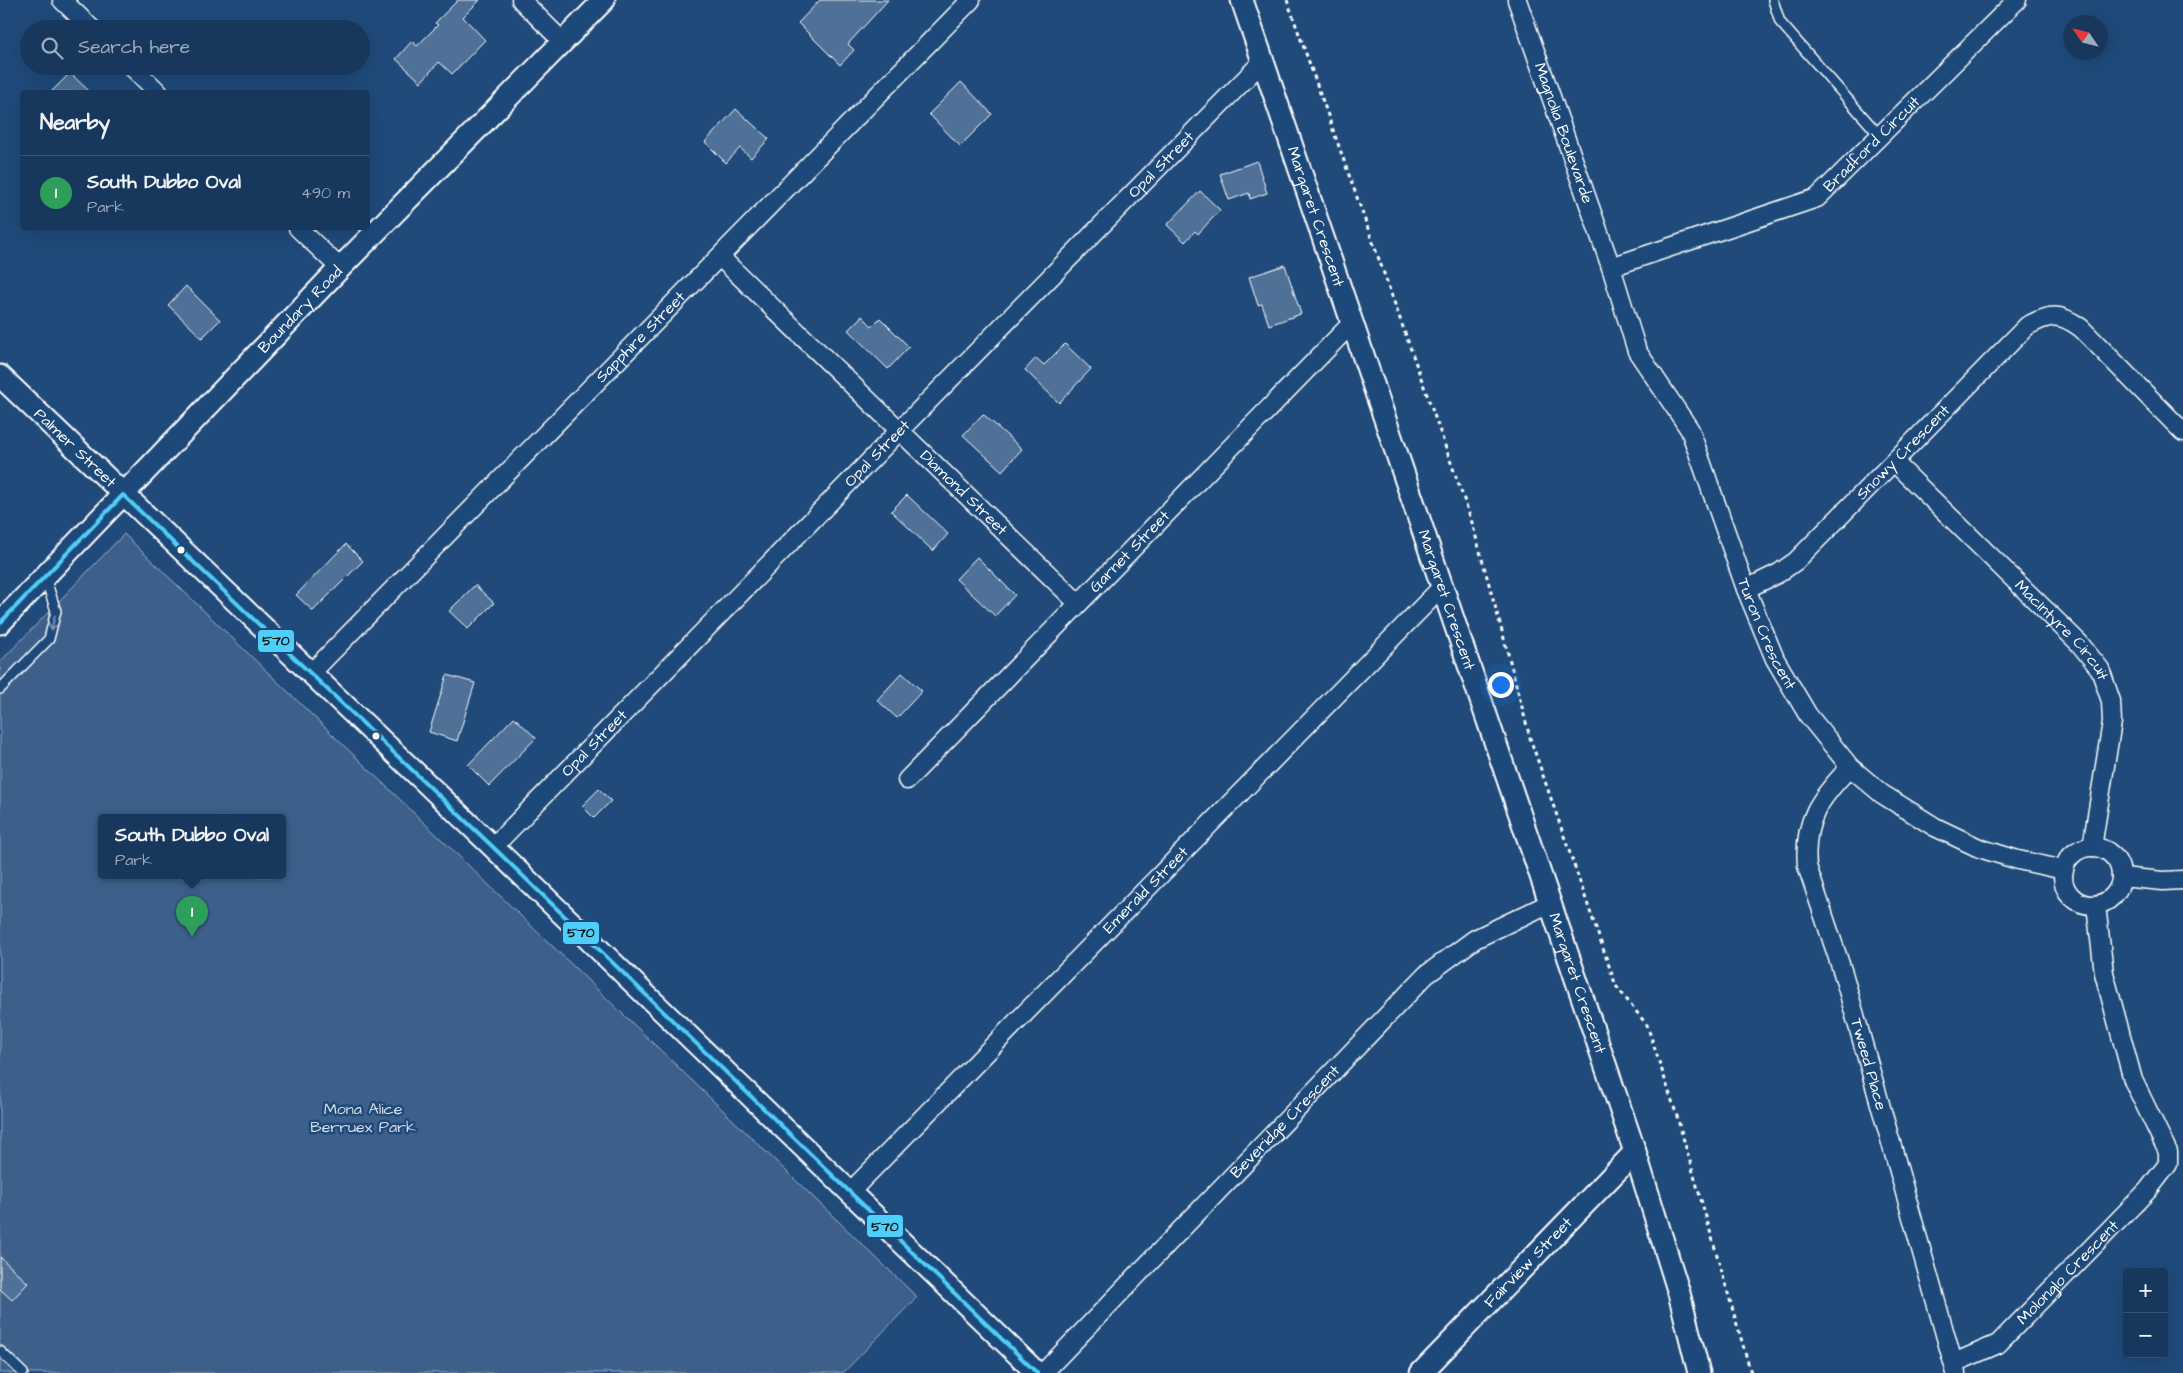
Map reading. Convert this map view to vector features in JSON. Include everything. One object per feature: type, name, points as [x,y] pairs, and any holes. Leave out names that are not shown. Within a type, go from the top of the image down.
[{"type":"street","points":[[62,0],[83,20]]},
{"type":"street","points":[[521,0],[563,42]]},
{"type":"street","name":"Boundary Road","points":[[0,623],[340,268],[604,0]]},
{"type":"street","name":"Sapphire Street","points":[[310,674],[971,0]]},
{"type":"street","name":"Margaret Crescent","points":[[1242,0],[1635,1152],[1679,1293],[1699,1373]]},
{"type":"street","name":"Magnolia Boulevarde","points":[[1516,0],[1611,267]]},
{"type":"street","name":"Bradford Circuit","points":[[1611,267],[1817,198],[2017,0]]},
{"type":"street","name":"Opal Street","points":[[493,847],[900,430],[1264,62]]},
{"type":"street","points":[[140,75],[156,90]]},
{"type":"street","points":[[300,230],[340,268]]},
{"type":"street","name":"Diamond Street","points":[[720,257],[1078,603]]},
{"type":"street","name":"Turon Crescent","points":[[1611,267],[1637,351],[1690,430],[1746,588],[1775,659],[1808,715],[1850,767],[1882,794],[1936,827],[1979,848],[2064,870]]},
{"type":"street","name":"Snowy Crescent","points":[[1746,588],[1779,573],[1796,561],[2027,326],[2057,309],[2081,328],[2183,432]]},
{"type":"street","name":"Garnet Street","points":[[906,780],[1352,323]]},
{"type":"street","name":"Palmer Street","points":[[0,376],[493,847],[1037,1373]]},
{"type":"street","name":"MacIntyre Circuit","points":[[1894,462],[2062,625],[2100,669],[2111,701],[2112,722],[2092,847]]},
{"type":"street","name":"Emerald Street","points":[[849,1193],[1442,587]]},
{"type":"street","name":"Tweed Place","points":[[1850,767],[1822,797],[1811,817],[1805,848],[1806,866],[1843,973],[1955,1368]]},
{"type":"street","points":[[2092,847],[2107,851],[2113,856],[2120,869],[2119,887],[2114,895],[2106,901],[2096,905],[2087,905],[2071,896],[2066,888],[2064,870],[2067,861],[2082,849],[2092,847]]},
{"type":"street","points":[[2121,877],[2163,881],[2183,880]]},
{"type":"street","name":"Beveridge Crescent","points":[[1044,1373],[1426,974],[1475,939],[1550,903]]},
{"type":"street","name":"Molonglo Crescent","points":[[1955,1368],[1998,1344],[2174,1164],[2133,1080],[2104,973],[2096,905]]},
{"type":"street","name":"Fairview Street","points":[[1422,1373],[1635,1152]]},
{"type":"lane","points":[[1773,0],[1780,22],[1880,136]]},
{"type":"lane","points":[[0,689],[49,639],[56,611],[45,576]]},
{"type":"lane","points":[[0,1351],[23,1373]]},
{"type":"path","points":[[1287,0],[1471,520],[1506,642],[1530,738],[1616,986],[1647,1024],[1676,1112],[1751,1373]]},
{"type":"green space","name":"Mona Alice Berruex Park","points":[[124,534],[917,1297],[843,1373],[0,1373],[0,662]]},
{"type":"building","points":[[458,0],[480,0],[463,17],[485,40],[452,74],[439,62],[421,82],[396,59],[412,41],[417,46],[438,25],[435,23]]},
{"type":"building","points":[[820,0],[888,0],[848,44],[854,50],[840,65],[798,23]]},
{"type":"building","points":[[68,75],[72,75],[88,90],[53,90]]},
{"type":"building","points":[[961,82],[992,114],[960,146],[929,114]]},
{"type":"building","points":[[736,109],[769,139],[751,158],[740,148],[726,163],[705,142]]},
{"type":"building","points":[[1257,161],[1267,193],[1250,199],[1249,193],[1229,200],[1220,174]]},
{"type":"building","points":[[1200,191],[1220,210],[1198,234],[1195,231],[1185,242],[1167,225]]},
{"type":"building","points":[[1285,265],[1301,314],[1269,325],[1262,304],[1258,305],[1249,277]]},
{"type":"building","points":[[186,286],[220,320],[202,338],[168,305]]},
{"type":"building","points":[[862,316],[872,326],[880,318],[909,347],[888,369],[848,330]]},
{"type":"building","points":[[1065,344],[1091,369],[1059,403],[1025,370],[1036,358],[1044,365]]},
{"type":"building","points":[[983,414],[1022,449],[1002,471],[963,435]]},
{"type":"building","points":[[907,495],[948,534],[933,551],[891,511]]},
{"type":"building","points":[[346,544],[363,561],[313,611],[296,595]]},
{"type":"building","points":[[977,557],[1015,595],[995,616],[956,579]]},
{"type":"building","points":[[475,585],[494,603],[468,629],[449,611]]},
{"type":"building","points":[[902,673],[922,691],[897,718],[877,700]]},
{"type":"building","points":[[447,675],[475,683],[457,741],[429,732]]},
{"type":"building","points":[[514,717],[536,738],[489,786],[468,765]]},
{"type":"building","points":[[599,789],[611,801],[594,818],[582,806]]},
{"type":"building","points":[[0,1257],[28,1283],[12,1300],[0,1289]]},
{"type":"transit line","name":"570","points":[[123,495],[493,847],[1037,1373]]},
{"type":"transit line","name":"570","points":[[0,623],[123,495]]},
{"type":"place","name":"South Dubbo Oval","points":[[192,937]]}]
